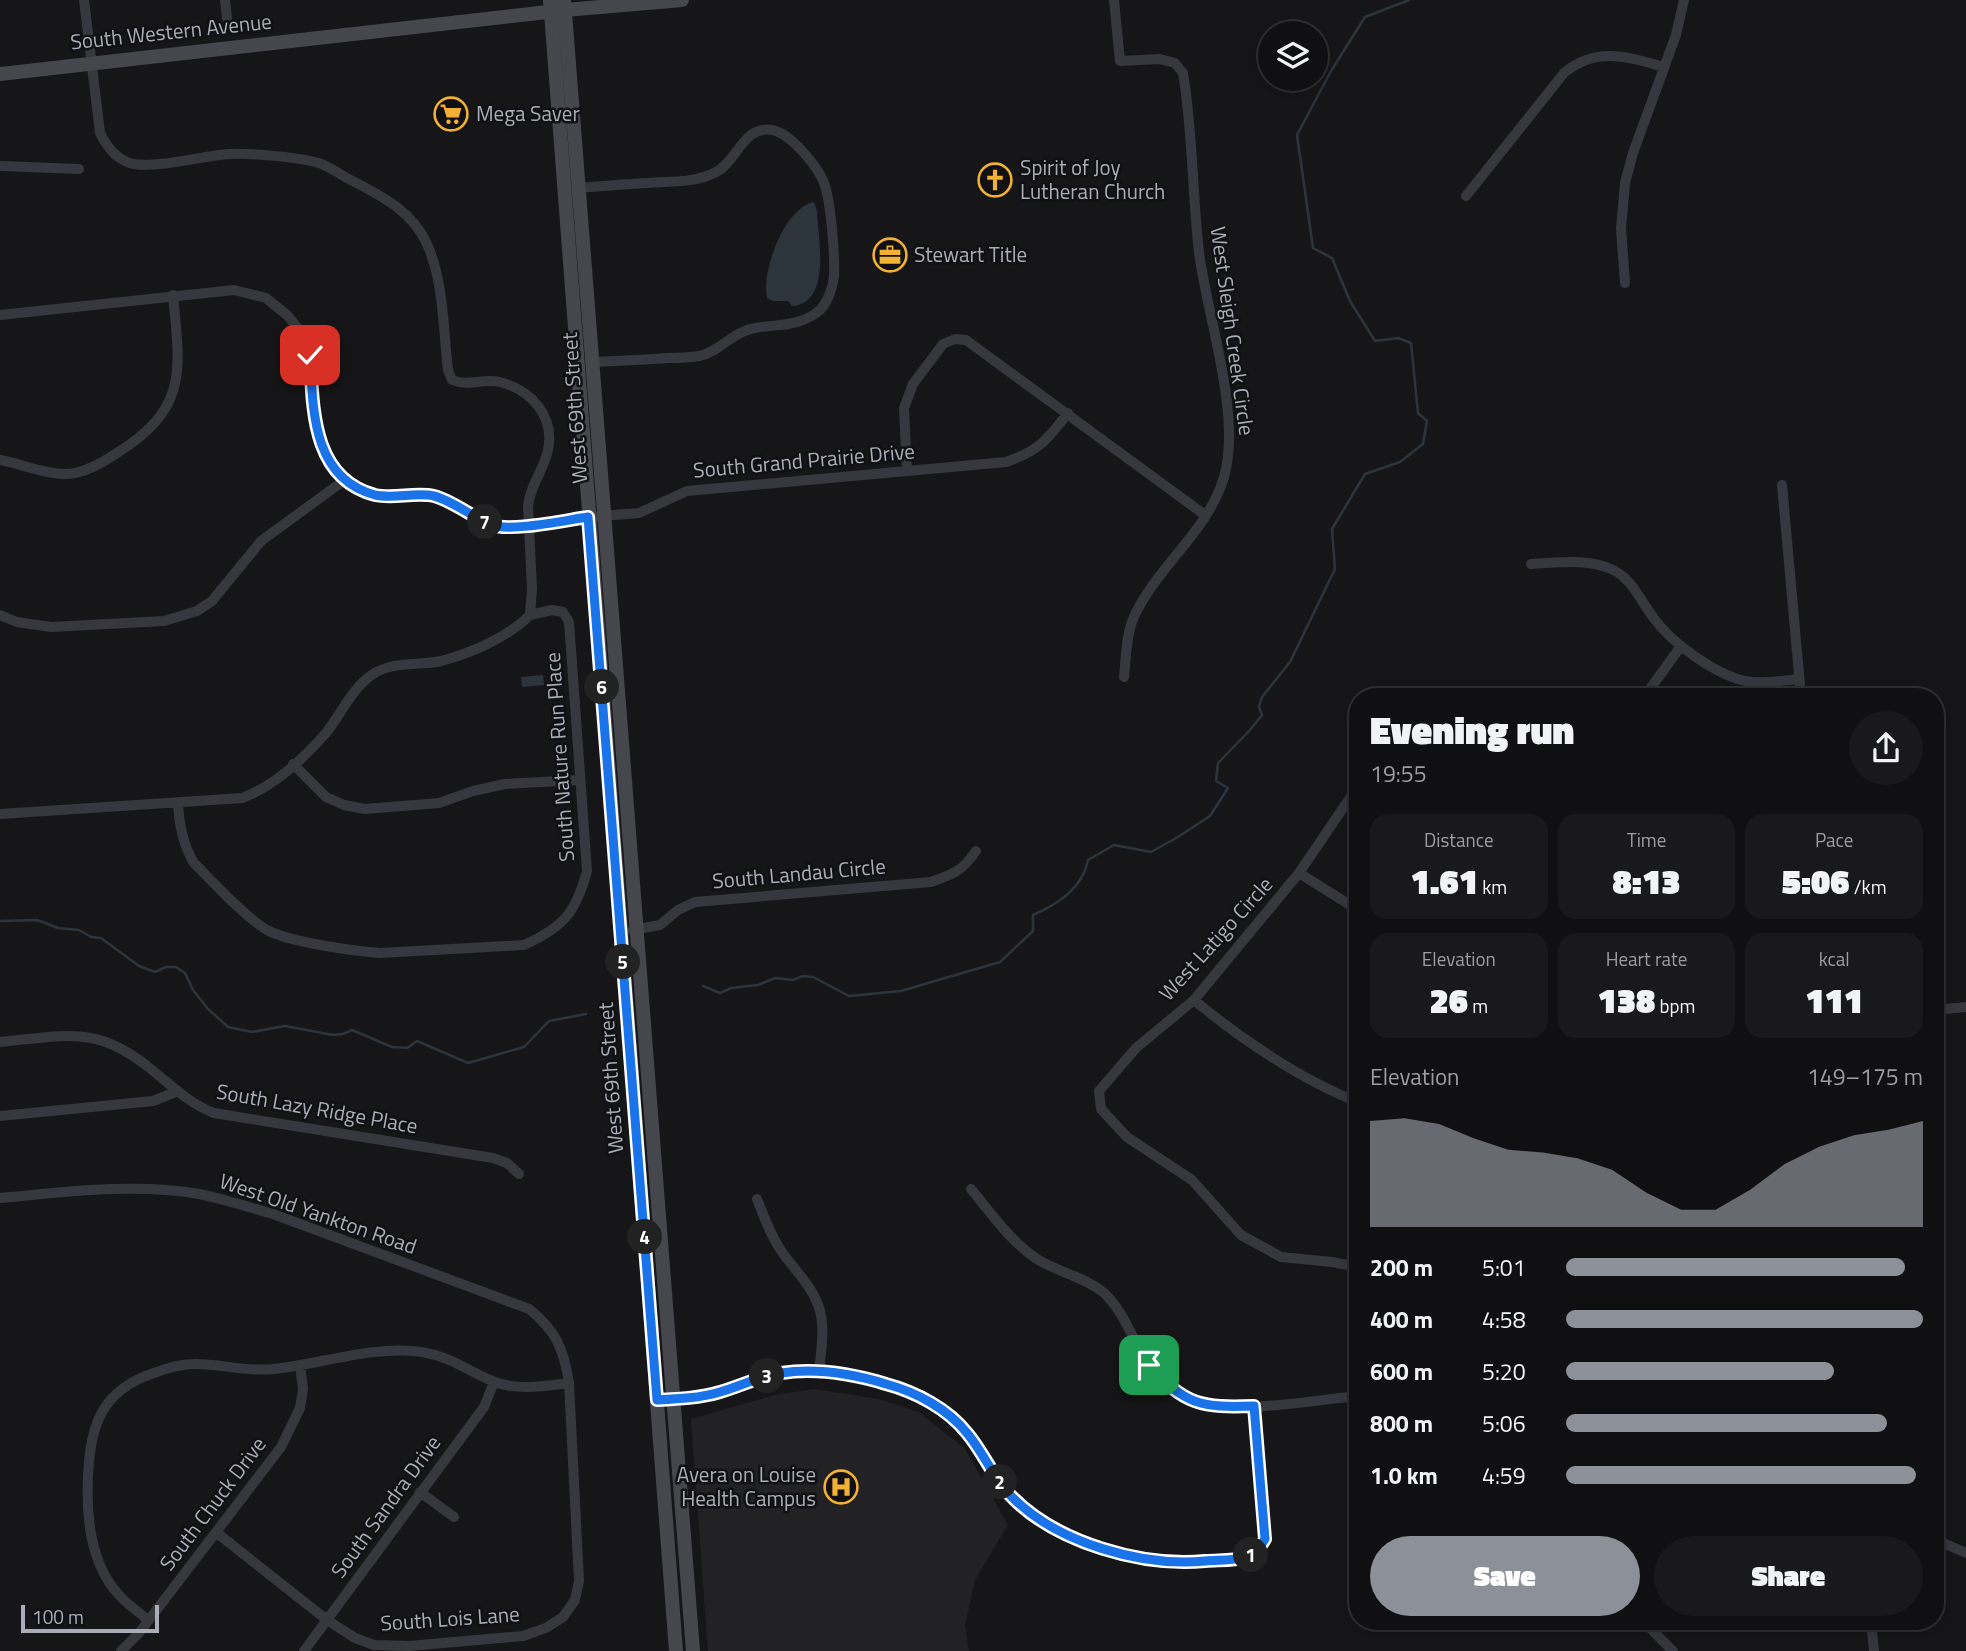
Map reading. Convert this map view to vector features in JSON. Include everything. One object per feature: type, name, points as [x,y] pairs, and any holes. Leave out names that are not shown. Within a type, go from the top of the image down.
[{"type":"main road","name":"South Western Avenue","points":[[0,74],[558,5],[682,0]]},
{"type":"main road","name":"West 69th Street","points":[[558,5],[579,188],[692,1651]]},
{"type":"main road","name":"West 69th Street","points":[[558,5],[576,364],[676,1651]]},
{"type":"main road","points":[[576,364],[592,362]]},
{"type":"main road","points":[[609,780],[626,779]]},
{"type":"street","points":[[0,814],[242,798],[259,792],[273,783],[325,734],[359,687],[373,674],[391,666],[440,661],[460,655],[516,629],[530,615],[532,589],[529,493],[548,450],[548,428],[532,397],[496,381],[463,384],[453,380],[448,370],[436,271],[426,243],[410,218],[391,201],[320,163],[253,154],[147,164],[132,164],[118,158],[107,147],[100,133],[85,0]]},
{"type":"street","points":[[225,0],[227,18]]},
{"type":"street","name":"West Sleigh Creek Circle","points":[[1114,0],[1120,61],[1160,59],[1175,63],[1183,73],[1199,254],[1226,403],[1228,435],[1224,478],[1205,515],[1145,597],[1132,621],[1124,677]]},
{"type":"street","points":[[1625,283],[1621,229],[1625,183],[1633,153],[1676,35],[1684,0]]},
{"type":"street","points":[[1466,195],[1564,73],[1578,62],[1597,56],[1614,55],[1664,67]]},
{"type":"street","points":[[579,188],[696,179],[722,169],[732,160],[746,138],[759,130],[772,130],[799,148],[825,185],[834,278],[830,294],[822,308],[805,320],[787,325],[752,328],[736,335],[718,350],[699,356],[592,362]]},
{"type":"street","points":[[0,166],[79,169]]},
{"type":"street","name":"South Grand Prairie Drive","points":[[0,315],[234,290],[266,298],[287,315],[302,333],[310,355],[315,425],[321,445],[329,460],[346,479],[361,489],[378,495],[417,494],[437,497],[496,527],[639,513],[687,491],[1006,462],[1028,454],[1045,442],[1068,413]]},
{"type":"street","points":[[0,460],[63,474],[76,473],[107,460],[152,426],[167,407],[178,376],[173,295]]},
{"type":"street","points":[[906,471],[904,408],[913,384],[943,344],[955,339],[966,340],[1205,515]]},
{"type":"street","points":[[0,615],[17,622],[51,626],[164,621],[197,611],[212,601],[267,536],[346,479]]},
{"type":"street","points":[[1782,485],[1800,688]]},
{"type":"street","points":[[1531,564],[1583,562],[1614,570],[1626,578],[1652,616],[1681,646],[1724,674],[1760,683],[1799,679]]},
{"type":"street","name":"South Nature Run Place","points":[[178,803],[182,836],[194,863],[267,929],[283,936],[356,951],[380,953],[524,945],[544,936],[566,919],[580,898],[587,871],[569,622],[563,612],[552,610],[530,615]]},
{"type":"street","points":[[1650,688],[1681,646]]},
{"type":"street","points":[[293,764],[327,797],[344,805],[365,809],[439,803],[473,791],[505,784],[580,780]]},
{"type":"street","name":"West Latigo Circle","points":[[1349,799],[1299,873],[1194,1000],[1136,1048],[1099,1091],[1101,1109],[1127,1137],[1192,1180],[1241,1235],[1281,1256],[1349,1265]]},
{"type":"street","name":"South Landau Circle","points":[[621,931],[660,925],[678,910],[695,902],[931,882],[953,875],[965,867],[976,851]]},
{"type":"street","points":[[1299,873],[1349,904]]},
{"type":"street","points":[[1194,1000],[1223,1023],[1304,1075],[1349,1099]]},
{"type":"street","points":[[1944,1009],[1966,1007]]},
{"type":"street","name":"South Lazy Ridge Place","points":[[0,1042],[78,1035],[99,1038],[135,1055],[197,1107],[214,1113],[493,1158],[507,1163],[519,1174]]},
{"type":"street","points":[[0,1116],[153,1101],[178,1091]]},
{"type":"street","name":"West Old Yankton Road","points":[[0,1198],[101,1189],[133,1189],[198,1194],[273,1214],[529,1309],[542,1319],[555,1336],[565,1356],[569,1383]]},
{"type":"street","points":[[971,1189],[1006,1231],[1037,1259],[1078,1276],[1102,1292],[1119,1309],[1149,1365],[1167,1386],[1189,1401],[1220,1407],[1349,1397]]},
{"type":"street","points":[[757,1199],[781,1251],[812,1291],[820,1312],[822,1328],[819,1371]]},
{"type":"street","points":[[148,1620],[120,1596],[105,1576],[95,1553],[89,1518],[88,1466],[92,1438],[111,1396],[129,1383],[175,1366],[195,1364],[257,1371],[358,1356],[420,1352],[459,1363],[495,1382],[524,1388],[569,1383]]},
{"type":"street","name":"South Chuck Drive","points":[[121,1651],[217,1533],[281,1447],[300,1408],[303,1389],[300,1365]]},
{"type":"street","points":[[657,1400],[722,1392],[752,1380],[781,1373],[819,1371],[887,1384],[930,1402],[967,1433],[1012,1497],[1041,1522],[1094,1546],[1145,1559],[1189,1563],[1247,1558],[1259,1551],[1265,1539],[1254,1406]]},
{"type":"street","name":"South Sandra Drive","points":[[304,1651],[484,1407],[495,1382]]},
{"type":"street","name":"South Lois Lane","points":[[217,1533],[327,1620],[355,1638],[373,1644],[409,1646],[523,1636],[546,1628],[563,1617],[575,1600],[579,1581],[569,1383]]},
{"type":"street","points":[[420,1492],[454,1517]]},
{"type":"street","points":[[1944,1543],[1966,1553]]},
{"type":"street","points":[[1652,1630],[1673,1651]]},
{"type":"street","points":[[1872,1630],[1874,1651]]},
{"type":"shaded area","points":[[814,202],[820,252],[818,282],[813,294],[805,302],[792,306],[788,301],[773,301],[767,298],[766,286],[777,242],[794,215],[803,206]]},
{"type":"shaded area","points":[[543,675],[544,685],[522,687],[521,677]]},
{"type":"shaded area","name":"Avera on Louise Health Campus","points":[[814,1389],[879,1399],[919,1412],[965,1449],[1008,1525],[975,1580],[965,1625],[969,1651],[708,1651],[691,1419],[774,1395]]},
{"type":"waterway","points":[[703,986],[720,993],[731,988],[758,985],[775,978],[793,980],[803,976],[813,977],[849,996],[901,991],[1000,962],[1033,931],[1033,915],[1051,906],[1075,887],[1088,860],[1114,845],[1151,852],[1210,816],[1228,788],[1216,781],[1218,763],[1262,715],[1259,707],[1262,697],[1290,662],[1335,569],[1332,529],[1365,474],[1400,462],[1423,444],[1427,421],[1418,413],[1411,343],[1398,338],[1375,341],[1350,301],[1332,258],[1313,248],[1297,135],[1331,71],[1365,17],[1409,0]]},
{"type":"waterway","points":[[0,921],[37,920],[58,928],[79,930],[91,937],[101,938],[139,966],[155,972],[166,967],[176,967],[185,973],[193,990],[208,1009],[228,1027],[252,1032],[285,1026],[333,1035],[352,1030],[392,1047],[407,1048],[417,1041],[468,1063],[524,1047],[549,1021],[586,1014]]},
{"type":"place","name":"Mega Saver","points":[[451,114]]},
{"type":"place","name":"Spirit of Joy Lutheran Church","points":[[995,180]]},
{"type":"place","name":"Stewart Title","points":[[890,255]]},
{"type":"place","name":"Avera on Louise Health Campus","points":[[841,1487]]},
{"type":"route","points":[[310,355],[315,425],[321,445],[329,460],[346,479],[361,489],[378,495],[417,494],[437,497],[496,527],[588,517],[657,1400],[722,1392],[752,1380],[781,1373],[819,1371],[887,1384],[930,1402],[949,1415],[967,1433],[1012,1497],[1041,1522],[1094,1546],[1145,1559],[1189,1563],[1247,1558],[1259,1551],[1265,1539],[1254,1406],[1220,1407],[1189,1401],[1167,1386],[1149,1365]]}]
